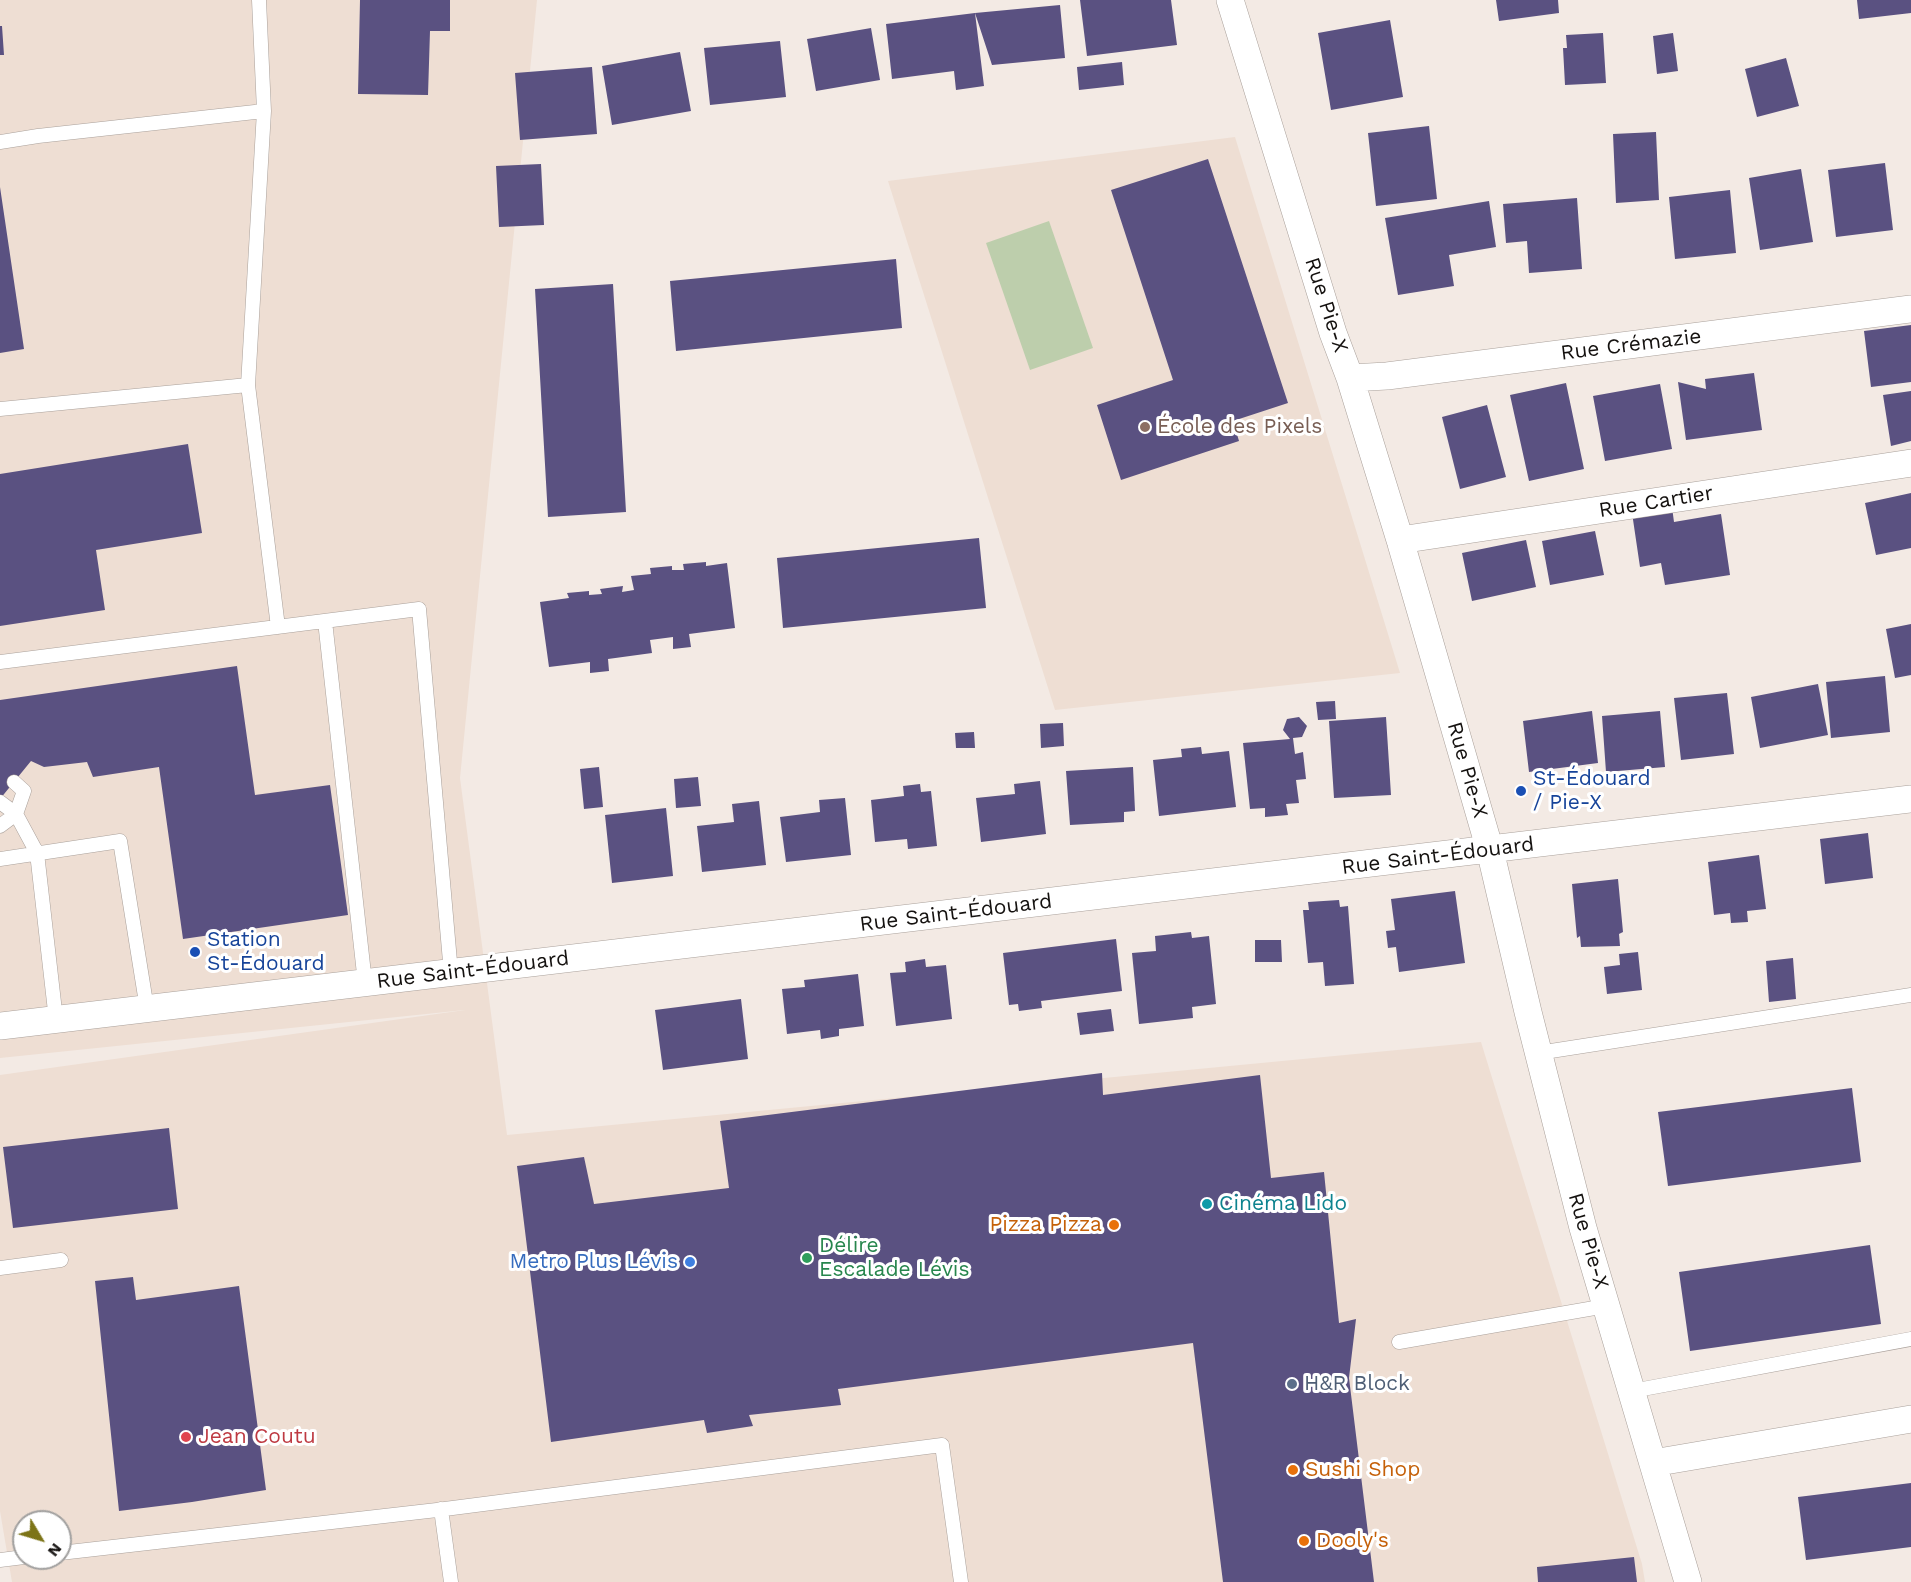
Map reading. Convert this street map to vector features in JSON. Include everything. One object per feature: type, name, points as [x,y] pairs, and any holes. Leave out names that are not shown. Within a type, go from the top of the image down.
[{"type":"street","name":"Rue Pie-X","points":[[1230,0],[1400,540],[1490,849],[1538,1053],[1583,1228],[1688,1582]]},
{"type":"street","name":"Rue Crémazie","points":[[1350,378],[1387,376],[1911,309]]},
{"type":"street","name":"Rue Cartier","points":[[1400,540],[1911,464]]},
{"type":"street","name":"Rue Saint-Édouard","points":[[0,1026],[1911,799]]},
{"type":"street","points":[[1653,1463],[1911,1419]]},
{"type":"lane","points":[[259,0],[264,111],[248,385],[278,627]]},
{"type":"lane","points":[[0,142],[264,111]]},
{"type":"lane","points":[[0,409],[248,385]]},
{"type":"lane","points":[[0,662],[419,609],[451,973]]},
{"type":"lane","points":[[326,621],[365,983]]},
{"type":"lane","points":[[0,826],[16,814],[24,791],[14,782]]},
{"type":"lane","points":[[0,802],[16,814],[37,853],[56,1020]]},
{"type":"lane","points":[[0,859],[120,841],[147,1009]]},
{"type":"lane","points":[[1538,1053],[1911,995]]},
{"type":"lane","points":[[0,1268],[61,1260]]},
{"type":"lane","points":[[1399,1342],[1606,1306]]},
{"type":"lane","points":[[1632,1391],[1911,1339]]},
{"type":"lane","points":[[72,1552],[441,1509],[942,1445],[961,1582]]},
{"type":"lane","points":[[441,1509],[451,1582]]},
{"type":"shaded area","points":[[0,0],[537,0],[460,778],[507,1135],[1481,1042],[1642,1564],[1645,1582],[12,1582],[0,1511],[0,1075],[465,1010],[0,1058]]},
{"type":"shaded area","name":"École des Pixels","points":[[1235,137],[1400,673],[1055,710],[888,181]]},
{"type":"green space","points":[[1049,221],[1093,348],[1030,370],[986,243]]},
{"type":"building","points":[[360,0],[450,0],[450,31],[430,31],[428,95],[358,94]]},
{"type":"building","points":[[1080,0],[1171,0],[1177,45],[1087,56]]},
{"type":"building","points":[[1496,0],[1558,0],[1559,13],[1499,21]]},
{"type":"building","points":[[1857,0],[1911,0],[1911,13],[1859,19]]},
{"type":"building","points":[[1060,5],[1065,58],[992,65],[975,13]]},
{"type":"building","points":[[975,13],[984,86],[956,90],[954,71],[892,79],[886,24]]},
{"type":"building","points":[[1390,20],[1403,97],[1331,110],[1318,33]]},
{"type":"building","points":[[0,26],[2,26],[4,55],[0,55]]},
{"type":"building","points":[[871,28],[880,80],[816,91],[807,39]]},
{"type":"building","points":[[1603,33],[1606,83],[1565,85],[1563,48],[1567,48],[1566,35]]},
{"type":"building","points":[[1673,33],[1678,71],[1657,74],[1653,36]]},
{"type":"building","points":[[780,41],[786,97],[710,105],[704,48]]},
{"type":"building","points":[[680,52],[691,111],[612,125],[602,66]]},
{"type":"building","points":[[1786,58],[1799,106],[1757,117],[1745,69]]},
{"type":"building","points":[[1122,62],[1124,85],[1079,90],[1077,67]]},
{"type":"building","points":[[592,67],[597,134],[520,140],[515,73]]},
{"type":"building","points":[[1429,126],[1437,199],[1376,206],[1368,133]]},
{"type":"building","points":[[1656,132],[1659,200],[1616,203],[1613,134]]},
{"type":"building","points":[[1208,159],[1288,403],[1233,421],[1239,441],[1121,480],[1097,405],[1173,380],[1111,190]]},
{"type":"building","points":[[1885,163],[1893,230],[1836,237],[1828,170]]},
{"type":"building","points":[[541,164],[544,225],[499,227],[496,166]]},
{"type":"building","points":[[1801,169],[1813,242],[1760,250],[1749,178]]},
{"type":"building","points":[[0,187],[24,349],[0,353]]},
{"type":"building","points":[[1730,190],[1736,253],[1675,259],[1669,197]]},
{"type":"building","points":[[1577,198],[1582,269],[1529,273],[1527,241],[1506,243],[1503,204]]},
{"type":"building","points":[[1489,201],[1496,247],[1449,255],[1454,286],[1398,295],[1385,218]]},
{"type":"building","points":[[896,259],[902,328],[676,351],[670,281]]},
{"type":"building","points":[[613,284],[626,512],[548,517],[535,289]]},
{"type":"building","points":[[1911,325],[1911,382],[1871,387],[1864,331]]},
{"type":"building","points":[[1754,373],[1762,430],[1686,440],[1678,382],[1706,389],[1705,379]]},
{"type":"building","points":[[1566,383],[1584,469],[1529,481],[1510,395]]},
{"type":"building","points":[[1660,384],[1672,449],[1605,461],[1593,396]]},
{"type":"building","points":[[1911,391],[1911,441],[1891,446],[1883,395]]},
{"type":"building","points":[[1487,405],[1506,477],[1460,489],[1442,417]]},
{"type":"building","points":[[188,444],[202,533],[96,550],[105,610],[0,626],[0,474]]},
{"type":"building","points":[[1911,493],[1911,548],[1876,555],[1865,503]]},
{"type":"building","points":[[1671,500],[1674,522],[1721,514],[1730,575],[1665,585],[1661,563],[1640,567],[1631,506]]},
{"type":"building","points":[[1595,531],[1604,575],[1550,585],[1542,541]]},
{"type":"building","points":[[979,538],[986,608],[783,628],[777,558]]},
{"type":"building","points":[[1526,540],[1536,587],[1472,601],[1462,553]]},
{"type":"building","points":[[706,562],[706,566],[727,563],[735,628],[689,634],[691,647],[673,649],[673,637],[650,640],[652,653],[608,659],[609,671],[590,673],[590,662],[549,667],[540,602],[569,598],[567,593],[589,591],[589,595],[602,594],[600,589],[623,586],[622,592],[634,590],[631,576],[651,574],[650,568],[672,566],[672,570],[684,570],[683,564]]},
{"type":"building","points":[[1911,624],[1911,675],[1895,678],[1886,629]]},
{"type":"building","points":[[237,666],[255,795],[330,785],[348,915],[183,939],[159,767],[93,777],[87,762],[44,767],[31,761],[0,799],[0,700]]},
{"type":"building","points":[[1885,676],[1890,732],[1831,738],[1826,682]]},
{"type":"building","points":[[1818,684],[1828,735],[1760,748],[1751,697]]},
{"type":"building","points":[[1727,693],[1734,754],[1681,760],[1674,698]]},
{"type":"building","points":[[1335,701],[1336,719],[1318,720],[1316,702]]},
{"type":"building","points":[[1592,711],[1598,763],[1529,772],[1523,721]]},
{"type":"building","points":[[1660,711],[1665,767],[1606,772],[1602,716]]},
{"type":"building","points":[[1299,717],[1307,726],[1302,737],[1293,738],[1295,754],[1303,752],[1306,779],[1296,780],[1299,803],[1286,804],[1288,815],[1265,817],[1265,808],[1250,809],[1243,743],[1290,739],[1283,730],[1287,719]]},
{"type":"building","points":[[1386,717],[1391,795],[1334,798],[1329,721]]},
{"type":"building","points":[[1063,723],[1064,746],[1041,748],[1040,724]]},
{"type":"building","points":[[974,732],[975,748],[956,748],[955,733]]},
{"type":"building","points":[[1201,747],[1202,754],[1229,751],[1236,807],[1159,816],[1153,760],[1182,757],[1181,749]]},
{"type":"building","points":[[599,767],[603,807],[584,809],[580,769]]},
{"type":"building","points":[[1133,767],[1135,811],[1124,812],[1124,822],[1070,825],[1066,771]]},
{"type":"building","points":[[698,777],[701,806],[676,808],[674,779]]},
{"type":"building","points":[[1040,781],[1046,834],[981,842],[976,798],[1015,794],[1014,784]]},
{"type":"building","points":[[920,784],[921,792],[931,791],[937,846],[908,849],[907,839],[875,842],[871,800],[904,796],[903,786]]},
{"type":"building","points":[[845,798],[851,855],[786,862],[780,817],[820,812],[819,800]]},
{"type":"building","points":[[759,801],[766,865],[702,872],[697,826],[734,822],[732,804]]},
{"type":"building","points":[[666,808],[673,876],[612,883],[605,815]]},
{"type":"building","points":[[1868,833],[1873,878],[1825,884],[1820,839]]},
{"type":"building","points":[[1759,855],[1766,909],[1747,911],[1748,922],[1731,923],[1730,913],[1714,915],[1708,862]]},
{"type":"building","points":[[1618,879],[1623,932],[1619,934],[1620,946],[1581,947],[1580,936],[1577,938],[1572,884]]},
{"type":"building","points":[[1455,891],[1465,963],[1399,972],[1396,947],[1388,948],[1386,931],[1395,930],[1391,899]]},
{"type":"building","points":[[1339,900],[1340,907],[1348,906],[1354,984],[1325,986],[1323,962],[1308,963],[1303,910],[1309,910],[1308,902]]},
{"type":"building","points":[[1191,932],[1192,938],[1209,936],[1216,1004],[1192,1007],[1193,1018],[1139,1024],[1132,953],[1156,951],[1155,936]]},
{"type":"building","points":[[1116,939],[1122,991],[1041,1001],[1042,1008],[1019,1011],[1018,1004],[1009,1005],[1003,953]]},
{"type":"building","points":[[1255,940],[1281,940],[1282,962],[1255,962]]},
{"type":"building","points":[[1638,952],[1642,990],[1607,994],[1604,967],[1620,965],[1619,954]]},
{"type":"building","points":[[1793,958],[1796,999],[1769,1002],[1766,961]]},
{"type":"building","points":[[925,959],[926,967],[946,965],[952,1019],[896,1026],[890,973],[906,972],[905,962]]},
{"type":"building","points":[[858,974],[864,1026],[839,1029],[839,1036],[821,1039],[820,1030],[787,1034],[782,989],[805,987],[804,980]]},
{"type":"building","points":[[741,999],[748,1059],[663,1070],[655,1010]]},
{"type":"building","points":[[1111,1009],[1114,1031],[1080,1035],[1077,1013]]},
{"type":"building","points":[[1102,1073],[1103,1095],[1260,1075],[1271,1178],[1324,1172],[1339,1323],[1356,1319],[1349,1378],[1374,1582],[1223,1582],[1193,1343],[838,1389],[841,1405],[749,1415],[753,1426],[707,1433],[704,1420],[551,1442],[517,1166],[584,1157],[594,1204],[729,1188],[720,1121]]},
{"type":"building","points":[[1852,1088],[1861,1162],[1668,1186],[1658,1112]]},
{"type":"building","points":[[169,1128],[178,1209],[13,1228],[3,1147]]},
{"type":"building","points":[[1870,1245],[1881,1324],[1690,1351],[1679,1272]]},
{"type":"building","name":"Jean Coutu","points":[[133,1277],[136,1300],[239,1286],[266,1490],[119,1511],[95,1281]]},
{"type":"building","points":[[1911,1483],[1911,1547],[1806,1560],[1798,1497]]},
{"type":"building","points":[[1634,1557],[1637,1582],[1538,1582],[1537,1567]]},
{"type":"place","name":"École des Pixels","points":[[1145,427]]},
{"type":"place","name":"St-Édouard / Pie-X","points":[[1521,791]]},
{"type":"place","name":"Station St-Édouard","points":[[195,952]]},
{"type":"place","name":"Cinéma Lido","points":[[1207,1204]]},
{"type":"place","name":"Pizza Pizza","points":[[1114,1225]]},
{"type":"place","name":"Délire Escalade Lévis","points":[[807,1258]]},
{"type":"place","name":"Metro Plus Lévis","points":[[690,1262]]},
{"type":"place","name":"H&R Block","points":[[1292,1384]]},
{"type":"place","name":"Jean Coutu","points":[[186,1437]]},
{"type":"place","name":"Sushi Shop","points":[[1293,1470]]},
{"type":"place","name":"Dooly's","points":[[1304,1541]]}]
